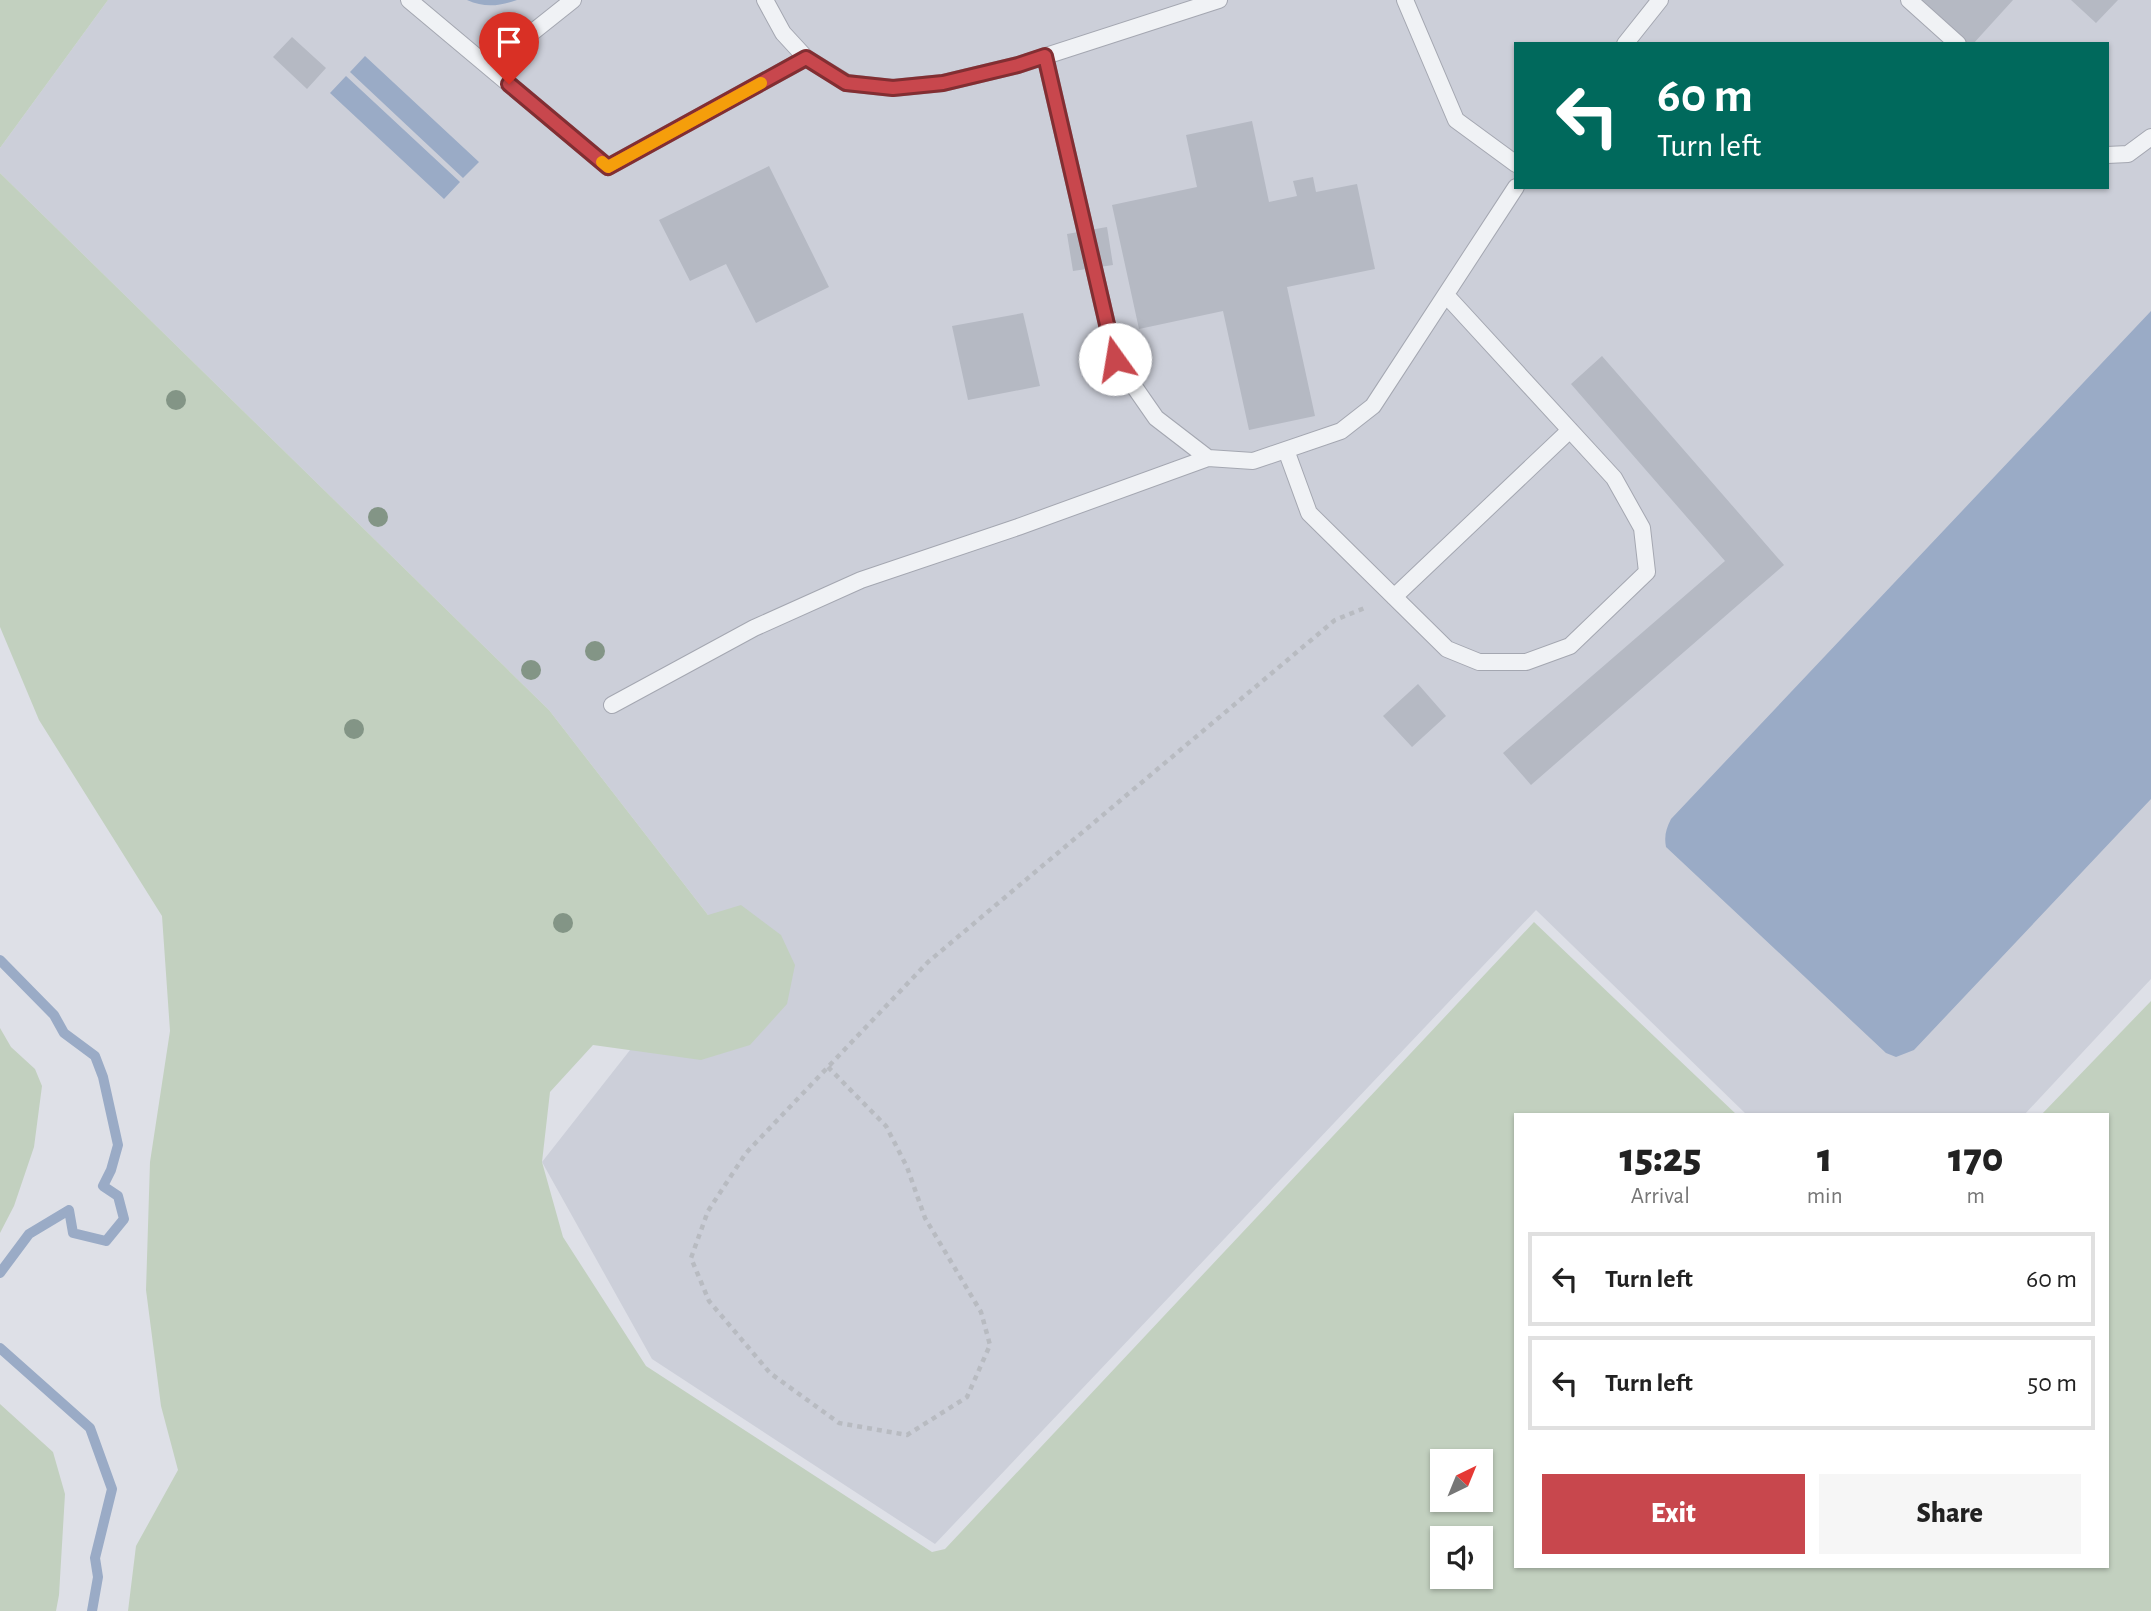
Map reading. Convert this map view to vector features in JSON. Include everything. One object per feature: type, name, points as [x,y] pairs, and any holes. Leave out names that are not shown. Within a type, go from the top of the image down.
[{"type":"lane","points":[[409,0],[608,167],[806,58]]},
{"type":"lane","points":[[489,67],[573,0]]},
{"type":"lane","points":[[765,0],[783,33],[806,58],[846,83],[893,88],[943,83],[1018,65],[1219,0]]},
{"type":"lane","points":[[1405,0],[1456,120],[1514,163]]},
{"type":"lane","points":[[1627,42],[1660,0]]},
{"type":"lane","points":[[1909,0],[1956,42]]},
{"type":"lane","points":[[1045,56],[1115,359],[1156,418],[1208,458]]},
{"type":"lane","points":[[2109,155],[2128,154],[2151,137]]},
{"type":"lane","points":[[612,705],[754,628],[861,580],[1208,458],[1253,461],[1341,431],[1373,407],[1515,189]]},
{"type":"lane","points":[[1286,450],[1309,513],[1447,649],[1479,662],[1526,662],[1570,646],[1647,572],[1642,527],[1614,478],[1446,295]]},
{"type":"lane","points":[[1394,597],[1570,430]]},
{"type":"path","points":[[828,1067],[886,1126],[907,1167],[925,1218],[981,1312],[990,1345],[967,1397],[907,1435],[839,1423],[770,1373],[709,1301],[691,1258],[708,1211],[746,1153],[928,962],[1335,620],[1394,597]]},
{"type":"shaded area","points":[[108,0],[2151,0],[2151,979],[2026,1113],[1745,1113],[1536,910],[935,1544],[652,1359],[542,1162],[722,933],[549,710],[0,173],[0,148]]},
{"type":"green space","points":[[0,0],[108,0],[0,148]]},
{"type":"green space","points":[[0,173],[549,710],[708,915],[741,905],[781,935],[795,965],[787,1004],[750,1045],[701,1060],[593,1045],[550,1092],[542,1162],[563,1237],[646,1366],[932,1552],[945,1549],[1534,922],[1735,1113],[1514,1113],[1514,1568],[2109,1568],[2109,1113],[2043,1113],[2151,1001],[2151,1611],[128,1611],[136,1546],[178,1470],[161,1406],[146,1290],[150,1162],[170,1031],[162,916],[39,720],[0,627]]},
{"type":"green space","points":[[0,1028],[11,1047],[35,1069],[42,1086],[34,1147],[14,1206],[0,1233]]},
{"type":"green space","points":[[0,1404],[53,1452],[65,1494],[56,1611],[0,1611]]},
{"type":"water","points":[[467,0],[517,0],[492,5]]},
{"type":"water","points":[[365,56],[479,162],[463,178],[350,72]]},
{"type":"water","points":[[346,76],[460,182],[444,199],[330,93]]},
{"type":"water","points":[[2151,311],[2151,799],[1914,1050],[1896,1057],[1886,1053],[1666,847],[1667,829],[1671,819]]},
{"type":"building","points":[[1919,0],[2013,0],[1975,42],[1964,42]]},
{"type":"building","points":[[2071,0],[2118,0],[2096,23]]},
{"type":"building","points":[[292,37],[326,68],[307,89],[273,57]]},
{"type":"building","points":[[1252,121],[1269,202],[1297,196],[1293,181],[1313,177],[1316,192],[1357,184],[1375,269],[1287,287],[1315,416],[1249,430],[1223,311],[1139,329],[1112,205],[1197,187],[1186,135]]},
{"type":"building","points":[[769,166],[829,287],[756,323],[726,264],[690,281],[659,220]]},
{"type":"building","points":[[1107,227],[1113,265],[1073,271],[1067,234]]},
{"type":"building","points":[[1023,313],[1040,386],[968,400],[952,326]]},
{"type":"building","points":[[1602,356],[1784,565],[1531,785],[1503,753],[1725,561],[1571,384]]},
{"type":"building","points":[[1418,684],[1446,716],[1412,747],[1383,716]]},
{"type":"waterway","points":[[0,960],[54,1015],[64,1033],[95,1056],[103,1077],[118,1145],[103,1186],[118,1196],[124,1219],[106,1241],[73,1233],[69,1210],[29,1234],[0,1273]]},
{"type":"waterway","points":[[0,1348],[90,1428],[112,1489],[95,1558],[98,1577],[92,1611]]},
{"type":"slow traffic","points":[[602,162],[608,167],[761,83]]},
{"type":"route","points":[[509,84],[608,167],[806,58],[846,83],[893,88],[943,83],[1045,56],[1115,359]]}]
